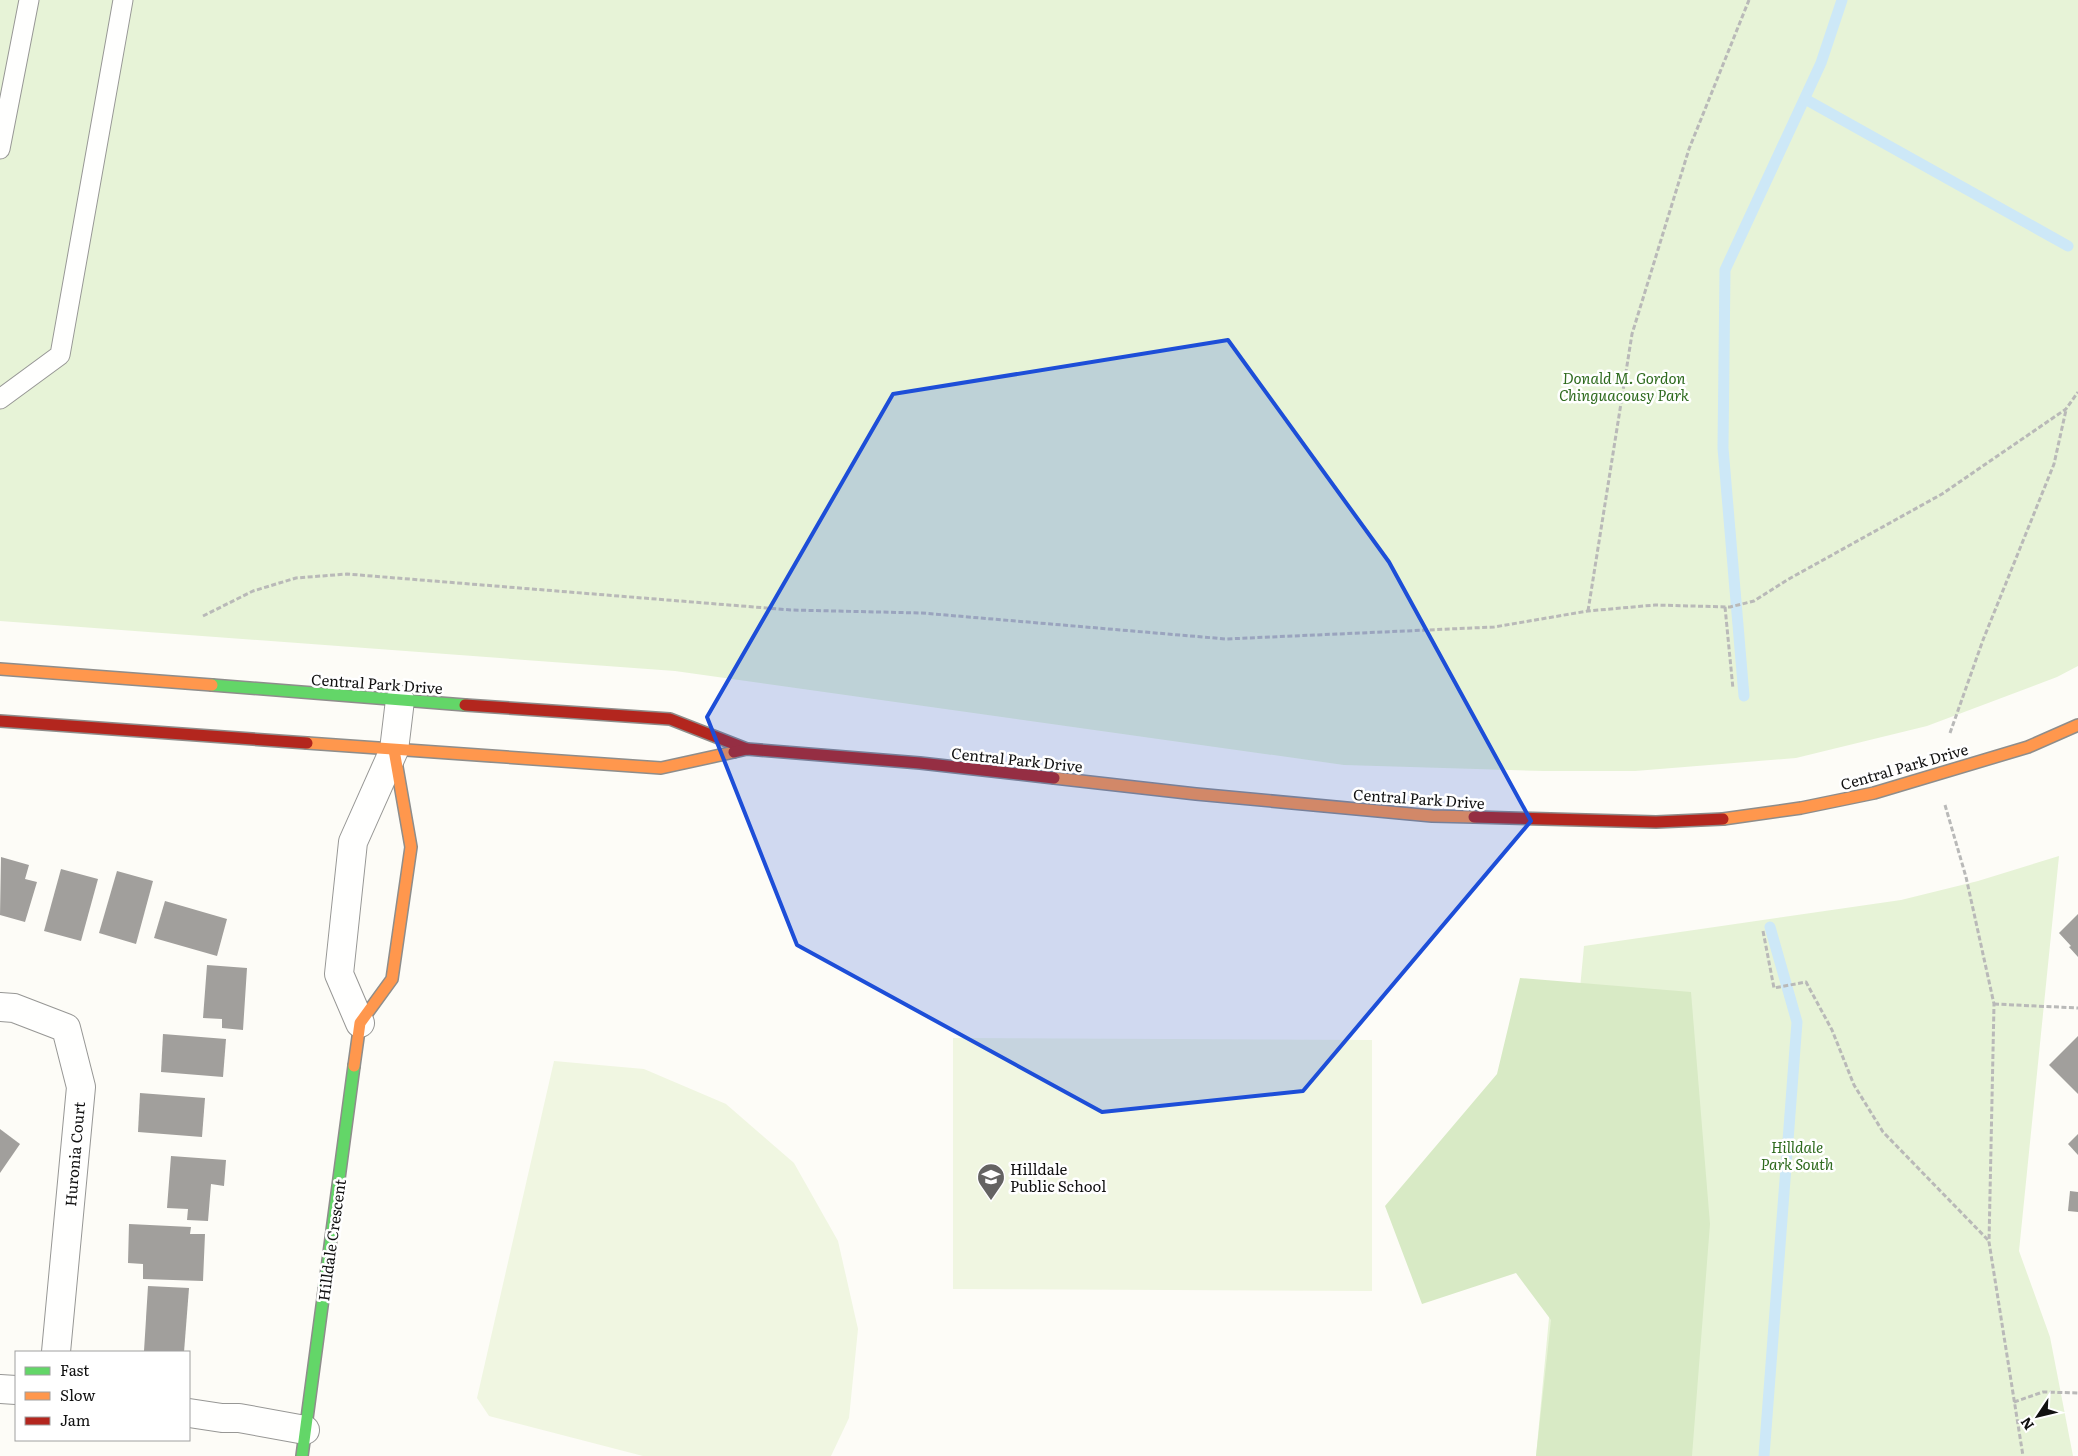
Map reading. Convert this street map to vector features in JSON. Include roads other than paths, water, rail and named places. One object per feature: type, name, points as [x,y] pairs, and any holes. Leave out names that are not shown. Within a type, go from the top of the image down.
[{"type":"street","name":"Central Park Drive","points":[[0,669],[670,719],[747,749],[920,763],[1196,794],[1432,816],[1583,821],[1656,822],[1723,819],[1802,808],[1874,794],[1936,773],[2028,747],[2078,725]]},
{"type":"street","name":"Hilldale Crescent","points":[[303,1443],[360,1023],[392,978],[411,846],[394,750],[400,700]]},
{"type":"street","name":"Central Park Drive","points":[[0,721],[661,768],[747,749]]},
{"type":"street","name":"Hilldale Crescent","points":[[360,1023],[339,974],[353,842],[394,750]]},
{"type":"street","name":"Huronia Court","points":[[0,1006],[14,1008],[66,1028],[81,1087],[56,1351]]},
{"type":"street","points":[[0,1389],[15,1390]]},
{"type":"street","points":[[190,1413],[222,1418],[239,1418],[303,1443]]},
{"type":"lane","points":[[0,149],[28,0]]},
{"type":"lane","points":[[0,399],[60,355],[123,0]]},
{"type":"waterway","points":[[1744,696],[1723,448],[1725,270],[1821,63],[1842,0]]},
{"type":"waterway","points":[[1805,99],[2068,246]]},
{"type":"waterway","points":[[1764,1456],[1797,1022],[1770,927]]},
{"type":"place","name":"Hilldale Public School","points":[[991,1201]]},
{"type":"park label","name":"Donald M. Gordon Chinguacousy Park","points":[[1624,386]]},
{"type":"park label","name":"Hilldale Park South","points":[[1797,1154]]}]
